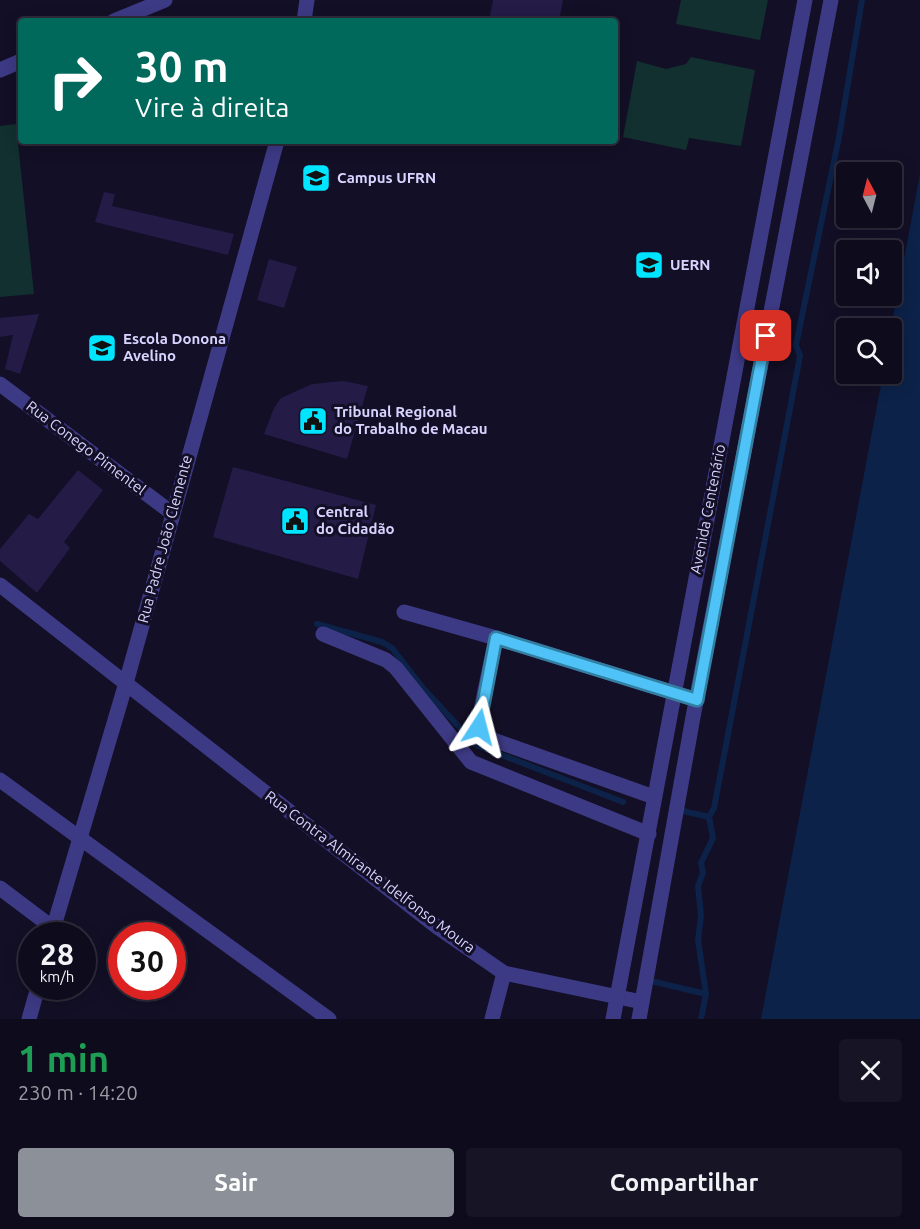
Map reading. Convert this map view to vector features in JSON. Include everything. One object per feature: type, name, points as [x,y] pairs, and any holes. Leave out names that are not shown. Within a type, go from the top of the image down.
[{"type":"street","points":[[120,18],[128,0]]},
{"type":"street","points":[[122,18],[165,0]]},
{"type":"street","points":[[304,18],[307,0]]},
{"type":"street","name":"Avenida Centenário","points":[[613,1019],[805,0]]},
{"type":"street","name":"Avenida Centenário","points":[[639,1019],[697,700],[831,0]]},
{"type":"street","points":[[794,54],[819,63]]},
{"type":"street","points":[[0,70],[18,62]]},
{"type":"street","name":"Rua Padre João Clemente","points":[[55,922],[126,683],[276,144]]},
{"type":"street","name":"Rua Conego Pimentel","points":[[2,389],[172,513]]},
{"type":"street","name":"Rua Contra Almirante Idelfonso Moura","points":[[0,585],[436,926],[504,973],[642,1002]]},
{"type":"street","points":[[404,612],[697,700]]},
{"type":"street","points":[[323,634],[386,660],[396,668],[471,762],[649,834]]},
{"type":"street","points":[[496,638],[479,719],[479,727],[485,737],[654,797]]},
{"type":"street","points":[[0,780],[329,1019]]},
{"type":"street","points":[[0,888],[40,922]]},
{"type":"street","points":[[492,1019],[504,973]]},
{"type":"street","points":[[30,1019],[35,1000]]},
{"type":"green space","points":[[681,0],[768,0],[760,40],[676,24]]},
{"type":"green space","points":[[691,57],[755,70],[741,146],[689,138],[686,150],[623,137],[637,61],[666,69],[686,64]]},
{"type":"green space","points":[[16,124],[34,294],[0,297],[0,126]]},
{"type":"water","points":[[920,174],[920,1019],[761,1019],[881,384],[902,384],[902,318],[893,318],[895,306],[902,306],[902,270]]},
{"type":"building","points":[[493,0],[563,0],[560,18],[490,18]]},
{"type":"building","points":[[104,192],[115,194],[112,206],[234,234],[228,255],[95,222]]},
{"type":"building","points":[[269,259],[297,267],[284,308],[257,300]]},
{"type":"building","points":[[39,314],[20,374],[5,369],[13,335],[0,337],[0,318]]},
{"type":"building","name":"Tribunal Regional do Trabalho de Macau","points":[[343,381],[368,386],[347,459],[264,434],[274,408],[281,398],[312,384]]},
{"type":"building","name":"Central do Cidadão","points":[[233,467],[376,505],[358,579],[213,537]]},
{"type":"building","points":[[78,470],[103,490],[64,542],[70,548],[37,593],[0,561],[0,549],[29,514],[38,519]]},
{"type":"waterway","points":[[701,1019],[706,994],[698,940],[701,916],[698,886],[703,873],[701,863],[713,838],[709,817],[714,808],[800,356],[796,345],[839,137],[862,0]]},
{"type":"waterway","points":[[317,624],[382,642],[392,648],[423,688],[476,745],[623,802]]},
{"type":"waterway","points":[[683,811],[709,817]]},
{"type":"waterway","points":[[655,982],[706,994]]},
{"type":"place","name":"Campus UFRN","points":[[316,178]]},
{"type":"place","name":"UERN","points":[[649,265]]},
{"type":"place","name":"Escola Donona Avelino","points":[[102,348]]},
{"type":"place","name":"Tribunal Regional do Trabalho de Macau","points":[[313,421]]},
{"type":"place","name":"Central do Cidadão","points":[[295,521]]},
{"type":"route","points":[[479,727],[496,638],[697,700],[766,336]]}]
